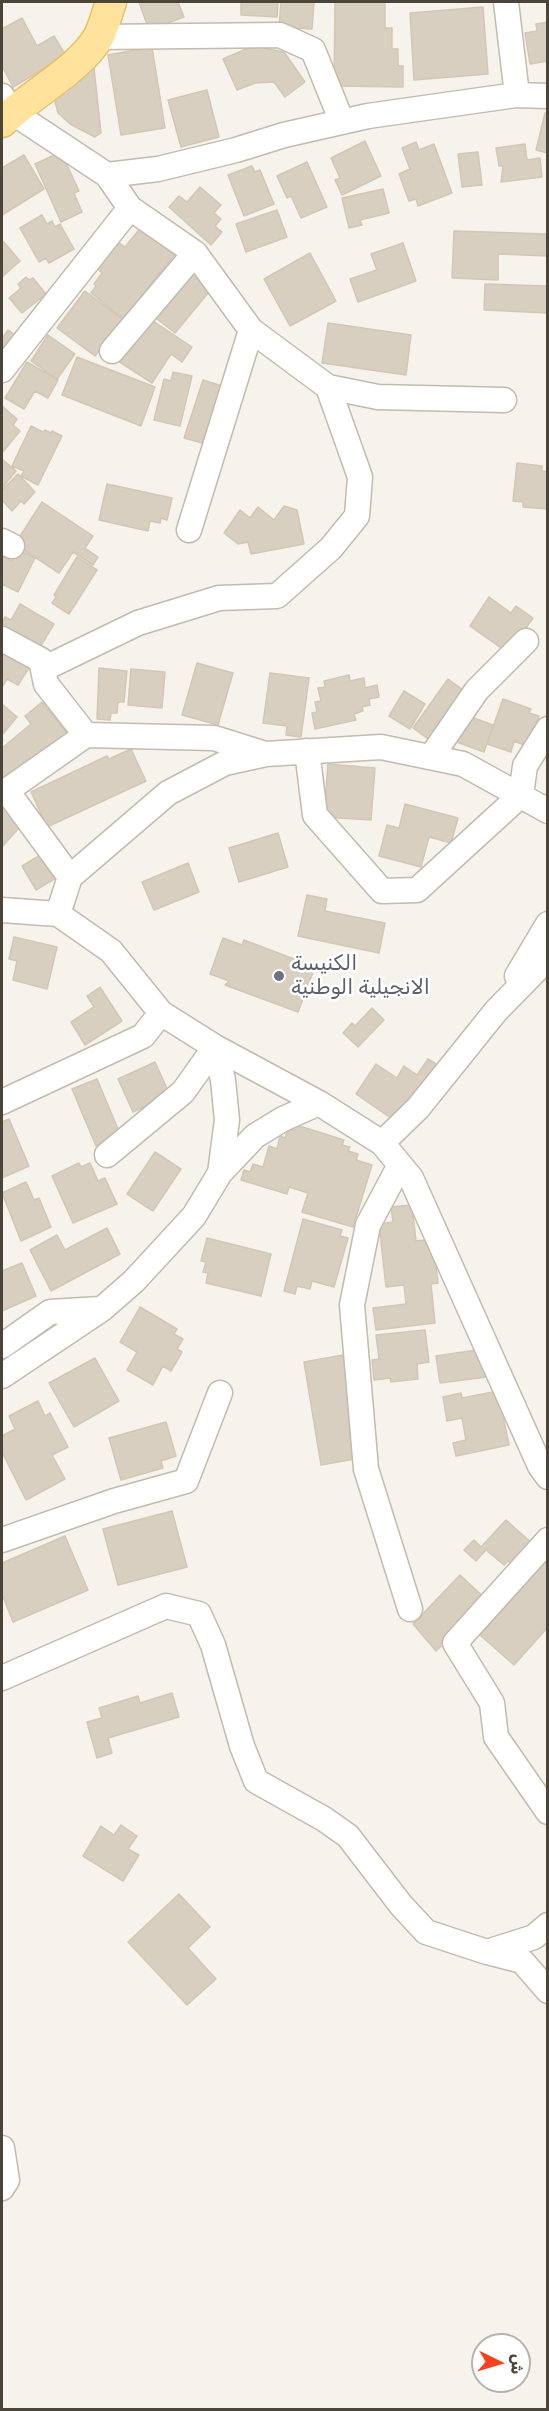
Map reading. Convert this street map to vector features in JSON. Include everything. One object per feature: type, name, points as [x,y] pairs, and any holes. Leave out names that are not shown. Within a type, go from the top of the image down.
[{"type":"main road","points":[[5,110],[50,86],[85,54],[98,37],[111,2]]},
{"type":"street","points":[[506,2],[517,95]]},
{"type":"street","points":[[98,37],[280,35],[313,50],[342,122]]},
{"type":"street","points":[[107,175],[158,169],[342,122],[517,95],[548,96]]},
{"type":"street","points":[[5,110],[107,175],[130,208],[195,253],[251,330],[328,387],[378,397],[504,400]]},
{"type":"street","points":[[2,370],[130,208]]},
{"type":"street","points":[[112,351],[195,253]]},
{"type":"street","points":[[189,530],[251,330]]},
{"type":"street","points":[[43,669],[138,623],[219,598],[277,596],[331,548],[357,516],[360,477],[328,387]]},
{"type":"street","points":[[2,639],[41,660],[46,684],[86,735]]},
{"type":"street","points":[[431,757],[477,690],[526,640]]},
{"type":"street","points":[[307,751],[315,815],[382,891],[417,890],[520,795],[525,766],[548,729]]},
{"type":"street","points":[[70,878],[4,792],[86,735],[214,738],[266,754]]},
{"type":"street","points":[[58,914],[70,878],[168,793],[225,763],[266,754],[381,747],[431,757],[463,764],[548,811]]},
{"type":"street","points":[[2,910],[58,914],[111,951],[161,1013],[215,1047],[319,1103],[382,1143],[411,1179],[540,1466],[548,1477]]},
{"type":"street","points":[[496,1011],[548,924]]},
{"type":"street","points":[[382,1143],[418,1108],[496,1011],[548,958]]},
{"type":"street","points":[[2,1102],[143,1036],[161,1013]]},
{"type":"street","points":[[107,1155],[183,1092],[215,1047]]},
{"type":"street","points":[[215,1047],[223,1080],[227,1120],[220,1173]]},
{"type":"street","points":[[2,1376],[102,1309],[134,1281],[194,1216],[220,1173],[255,1136],[283,1119],[319,1103]]},
{"type":"street","points":[[400,1165],[368,1225],[352,1305],[366,1469],[410,1609]]},
{"type":"street","points":[[2,1346],[50,1312],[102,1309]]},
{"type":"street","points":[[2,1540],[114,1501],[186,1481],[220,1393]]},
{"type":"street","points":[[548,1540],[455,1643],[492,1703],[496,1737],[548,1812]]},
{"type":"street","points":[[2,1678],[166,1606],[199,1614],[213,1645],[242,1746],[256,1781],[324,1819],[348,1836],[401,1905],[426,1932],[522,1961],[548,1991]]},
{"type":"street","points":[[487,1952],[534,1937],[548,1924]]},
{"type":"street","points":[[2,2148],[7,2180],[2,2188]]},
{"type":"building","points":[[139,2],[178,2],[184,17],[149,30]]},
{"type":"building","points":[[241,2],[278,2],[277,17],[241,15]]},
{"type":"building","points":[[281,2],[314,2],[312,29],[279,27]]},
{"type":"building","points":[[335,2],[385,2],[385,28],[392,28],[392,49],[398,49],[398,66],[403,66],[403,87],[334,86]]},
{"type":"building","points":[[483,7],[488,74],[414,80],[410,13]]},
{"type":"building","points":[[22,18],[37,46],[54,36],[66,56],[13,87],[2,66],[2,29]]},
{"type":"building","points":[[548,22],[548,61],[530,64],[525,33],[537,31],[536,24]]},
{"type":"building","points":[[253,46],[284,52],[305,82],[285,97],[274,82],[255,83],[237,90],[223,59]]},
{"type":"building","points":[[152,47],[165,128],[121,135],[108,55]]},
{"type":"building","points":[[94,68],[101,133],[95,137],[70,124],[58,113],[54,98]]},
{"type":"building","points":[[207,90],[219,137],[181,147],[168,100]]},
{"type":"building","points":[[545,113],[548,114],[548,153],[536,150]]},
{"type":"building","points":[[365,141],[381,176],[342,195],[335,180],[340,178],[331,158]]},
{"type":"building","points":[[416,142],[419,150],[434,144],[452,193],[418,206],[416,199],[409,201],[399,174],[410,169],[402,148]]},
{"type":"building","points":[[525,144],[527,160],[540,158],[542,177],[501,182],[503,166],[499,166],[496,148]]},
{"type":"building","points":[[61,152],[79,191],[74,193],[82,212],[61,222],[35,164]]},
{"type":"building","points":[[478,152],[482,185],[462,187],[458,154]]},
{"type":"building","points":[[24,155],[44,189],[2,215],[2,168]]},
{"type":"building","points":[[307,162],[327,207],[301,218],[291,196],[287,198],[277,176]]},
{"type":"building","points":[[252,166],[255,172],[260,170],[274,204],[244,216],[228,175]]},
{"type":"building","points":[[200,187],[221,205],[214,213],[221,219],[215,226],[222,232],[211,245],[169,207],[179,196],[187,202]]},
{"type":"building","points":[[383,189],[389,213],[360,220],[362,225],[349,228],[342,198]]},
{"type":"building","points":[[277,210],[287,237],[246,252],[236,224]]},
{"type":"building","points":[[42,215],[47,224],[52,221],[55,227],[60,224],[74,249],[49,263],[46,258],[39,262],[20,228]]},
{"type":"building","points":[[142,226],[176,253],[123,319],[91,293],[102,273],[97,268],[118,242],[125,247]]},
{"type":"building","points":[[454,231],[548,234],[548,256],[498,254],[498,280],[452,278]]},
{"type":"building","points":[[2,242],[20,261],[2,277]]},
{"type":"building","points":[[403,243],[416,281],[358,302],[350,279],[377,270],[371,254]]},
{"type":"building","points":[[310,253],[336,301],[290,326],[264,279]]},
{"type":"building","points":[[191,268],[213,287],[175,333],[152,315]]},
{"type":"building","points":[[26,277],[29,280],[33,278],[46,294],[22,313],[9,298],[21,288],[18,284]]},
{"type":"building","points":[[485,284],[548,286],[548,313],[484,310]]},
{"type":"building","points":[[85,291],[123,320],[95,356],[57,328]]},
{"type":"building","points":[[147,317],[192,347],[182,362],[171,354],[152,383],[118,361]]},
{"type":"building","points":[[328,323],[411,335],[406,375],[322,363]]},
{"type":"building","points":[[8,330],[19,338],[2,360],[2,339]]},
{"type":"building","points":[[48,335],[75,354],[57,379],[31,361]]},
{"type":"building","points":[[77,357],[155,387],[141,426],[62,395]]},
{"type":"building","points":[[27,362],[58,380],[48,398],[35,391],[24,409],[5,398]]},
{"type":"building","points":[[173,372],[192,376],[180,426],[154,420],[164,379],[171,381]]},
{"type":"building","points":[[203,380],[228,388],[209,445],[184,438]]},
{"type":"building","points":[[2,406],[17,419],[13,425],[20,431],[2,453]]},
{"type":"building","points":[[31,426],[43,432],[45,430],[51,433],[52,431],[62,436],[38,485],[21,476],[24,471],[12,466]]},
{"type":"building","points":[[2,459],[16,471],[2,488]]},
{"type":"building","points":[[517,463],[542,466],[542,471],[548,472],[548,509],[523,507],[523,502],[513,501]]},
{"type":"building","points":[[18,474],[35,492],[24,504],[21,501],[12,511],[2,500],[2,490]]},
{"type":"building","points":[[107,484],[172,498],[167,520],[161,518],[160,523],[150,521],[148,531],[99,520]]},
{"type":"building","points":[[42,502],[93,536],[85,548],[98,557],[93,565],[73,552],[59,573],[15,544]]},
{"type":"building","points":[[284,506],[297,510],[304,544],[251,554],[248,542],[238,544],[224,533],[240,510],[250,518],[258,507],[274,520]]},
{"type":"building","points":[[17,549],[35,558],[18,592],[2,584],[2,556],[12,561]]},
{"type":"building","points":[[77,557],[97,570],[69,614],[52,603],[56,597],[54,595]]},
{"type":"building","points":[[489,597],[511,613],[516,606],[533,618],[508,653],[470,626]]},
{"type":"building","points":[[20,604],[54,624],[36,654],[2,635],[2,623],[5,617],[11,620]]},
{"type":"building","points":[[8,647],[32,663],[18,685],[7,679],[2,687],[2,656]]},
{"type":"building","points":[[197,663],[233,673],[218,725],[182,715]]},
{"type":"building","points":[[99,668],[127,671],[124,702],[118,702],[117,713],[111,713],[110,720],[97,719]]},
{"type":"building","points":[[131,669],[165,672],[162,708],[128,705]]},
{"type":"building","points":[[270,673],[309,678],[301,737],[286,735],[287,726],[263,723]]},
{"type":"building","points":[[349,675],[350,681],[364,678],[365,688],[377,685],[379,697],[369,699],[370,705],[362,707],[363,711],[354,714],[356,720],[315,729],[312,713],[317,712],[315,702],[321,701],[318,688],[325,687],[324,681]]},
{"type":"building","points":[[448,679],[470,695],[435,744],[413,728]]},
{"type":"building","points":[[404,691],[425,704],[410,729],[389,716]]},
{"type":"building","points":[[503,699],[531,709],[529,713],[539,716],[529,747],[514,741],[511,752],[487,744]]},
{"type":"building","points":[[42,702],[69,735],[2,790],[2,748],[31,724],[25,716]]},
{"type":"building","points":[[2,704],[17,717],[2,735]]},
{"type":"building","points":[[463,714],[493,725],[484,752],[454,741]]},
{"type":"building","points":[[131,749],[146,781],[47,827],[31,792],[107,756],[109,759]]},
{"type":"building","points":[[328,764],[375,768],[371,820],[324,817]]},
{"type":"building","points":[[2,801],[24,822],[2,847]]},
{"type":"building","points":[[405,804],[458,818],[451,843],[429,837],[421,867],[379,856],[387,825],[399,828]]},
{"type":"building","points":[[278,833],[288,867],[239,882],[229,848]]},
{"type":"building","points":[[47,851],[61,875],[36,890],[22,866]]},
{"type":"building","points":[[188,863],[199,892],[154,910],[142,882]]},
{"type":"building","points":[[307,895],[327,899],[325,911],[385,923],[379,953],[298,936]]},
{"type":"building","points":[[14,937],[57,947],[47,989],[13,980],[17,961],[9,959]]},
{"type":"building","points":[[223,938],[242,945],[244,940],[315,967],[298,1012],[225,985],[229,981],[210,974]]},
{"type":"building","points":[[100,987],[122,1021],[85,1045],[71,1022],[94,1007],[87,996]]},
{"type":"building","points":[[372,1008],[384,1020],[358,1047],[343,1033],[352,1023],[355,1026]]},
{"type":"building","points":[[428,1059],[441,1067],[420,1099],[413,1094],[395,1121],[356,1094],[376,1064],[397,1078],[404,1066],[417,1075]]},
{"type":"building","points":[[155,1062],[170,1095],[133,1112],[118,1079]]},
{"type":"building","points":[[97,1079],[121,1136],[96,1146],[72,1089]]},
{"type":"building","points":[[9,1119],[29,1166],[2,1178],[2,1122]]},
{"type":"building","points":[[290,1123],[344,1140],[342,1145],[350,1147],[348,1151],[358,1154],[356,1160],[372,1165],[353,1227],[302,1212],[308,1193],[289,1187],[287,1194],[241,1180],[244,1170],[250,1172],[253,1164],[263,1167],[269,1146],[277,1149],[280,1136],[285,1138]]},
{"type":"building","points":[[155,1152],[181,1169],[153,1211],[127,1194]]},
{"type":"building","points":[[79,1163],[81,1167],[90,1163],[98,1181],[105,1178],[117,1204],[73,1223],[52,1176]]},
{"type":"building","points":[[26,1182],[34,1200],[39,1198],[51,1227],[21,1241],[2,1193]]},
{"type":"building","points":[[412,1205],[416,1241],[433,1239],[438,1283],[431,1284],[435,1323],[376,1330],[373,1308],[406,1304],[404,1285],[386,1287],[379,1224],[393,1222],[391,1207]]},
{"type":"building","points":[[303,1219],[342,1230],[340,1236],[348,1238],[334,1287],[312,1281],[310,1289],[297,1286],[295,1294],[284,1291]]},
{"type":"building","points":[[107,1228],[120,1254],[51,1291],[30,1250],[57,1235],[65,1250]]},
{"type":"building","points":[[207,1238],[271,1254],[261,1296],[206,1283],[208,1273],[203,1272],[206,1262],[201,1261]]},
{"type":"building","points":[[22,1263],[36,1296],[2,1311],[2,1271]]},
{"type":"building","points":[[140,1307],[177,1329],[174,1334],[183,1339],[177,1349],[182,1352],[171,1371],[163,1366],[153,1385],[127,1370],[137,1352],[120,1342]]},
{"type":"building","points":[[425,1330],[429,1362],[417,1364],[418,1379],[391,1382],[390,1378],[374,1380],[372,1360],[379,1359],[376,1335]]},
{"type":"building","points":[[483,1349],[487,1377],[440,1383],[436,1356]]},
{"type":"building","points":[[343,1355],[360,1458],[321,1465],[304,1362]]},
{"type":"building","points":[[95,1358],[119,1401],[74,1427],[49,1383]]},
{"type":"building","points":[[498,1391],[509,1445],[456,1456],[453,1443],[466,1440],[462,1418],[447,1421],[443,1397],[461,1393],[462,1398]]},
{"type":"building","points":[[38,1401],[45,1416],[50,1413],[68,1447],[52,1455],[65,1479],[26,1500],[2,1452],[2,1436],[15,1429],[9,1416]]},
{"type":"building","points":[[166,1422],[176,1456],[161,1461],[163,1468],[121,1480],[109,1438]]},
{"type":"building","points":[[172,1511],[187,1567],[118,1585],[103,1529]]},
{"type":"building","points":[[506,1520],[535,1546],[515,1567],[508,1561],[504,1565],[486,1550],[476,1561],[464,1550],[474,1540],[481,1547]]},
{"type":"building","points":[[65,1536],[88,1590],[13,1622],[2,1594],[2,1563]]},
{"type":"building","points":[[546,1560],[548,1562],[548,1627],[514,1665],[480,1635]]},
{"type":"building","points":[[460,1575],[489,1602],[436,1651],[413,1624]]},
{"type":"building","points":[[172,1693],[179,1717],[108,1738],[112,1753],[97,1758],[87,1722],[102,1718],[99,1708],[138,1696],[140,1703]]},
{"type":"building","points":[[121,1825],[137,1836],[128,1849],[139,1855],[123,1881],[83,1856],[101,1826],[114,1835]]},
{"type":"building","points":[[179,1894],[210,1927],[188,1948],[216,1979],[187,2005],[128,1942]]},
{"type":"place","name":"الكنيسة الانجيلية الوطنية","points":[[279,976]]}]
